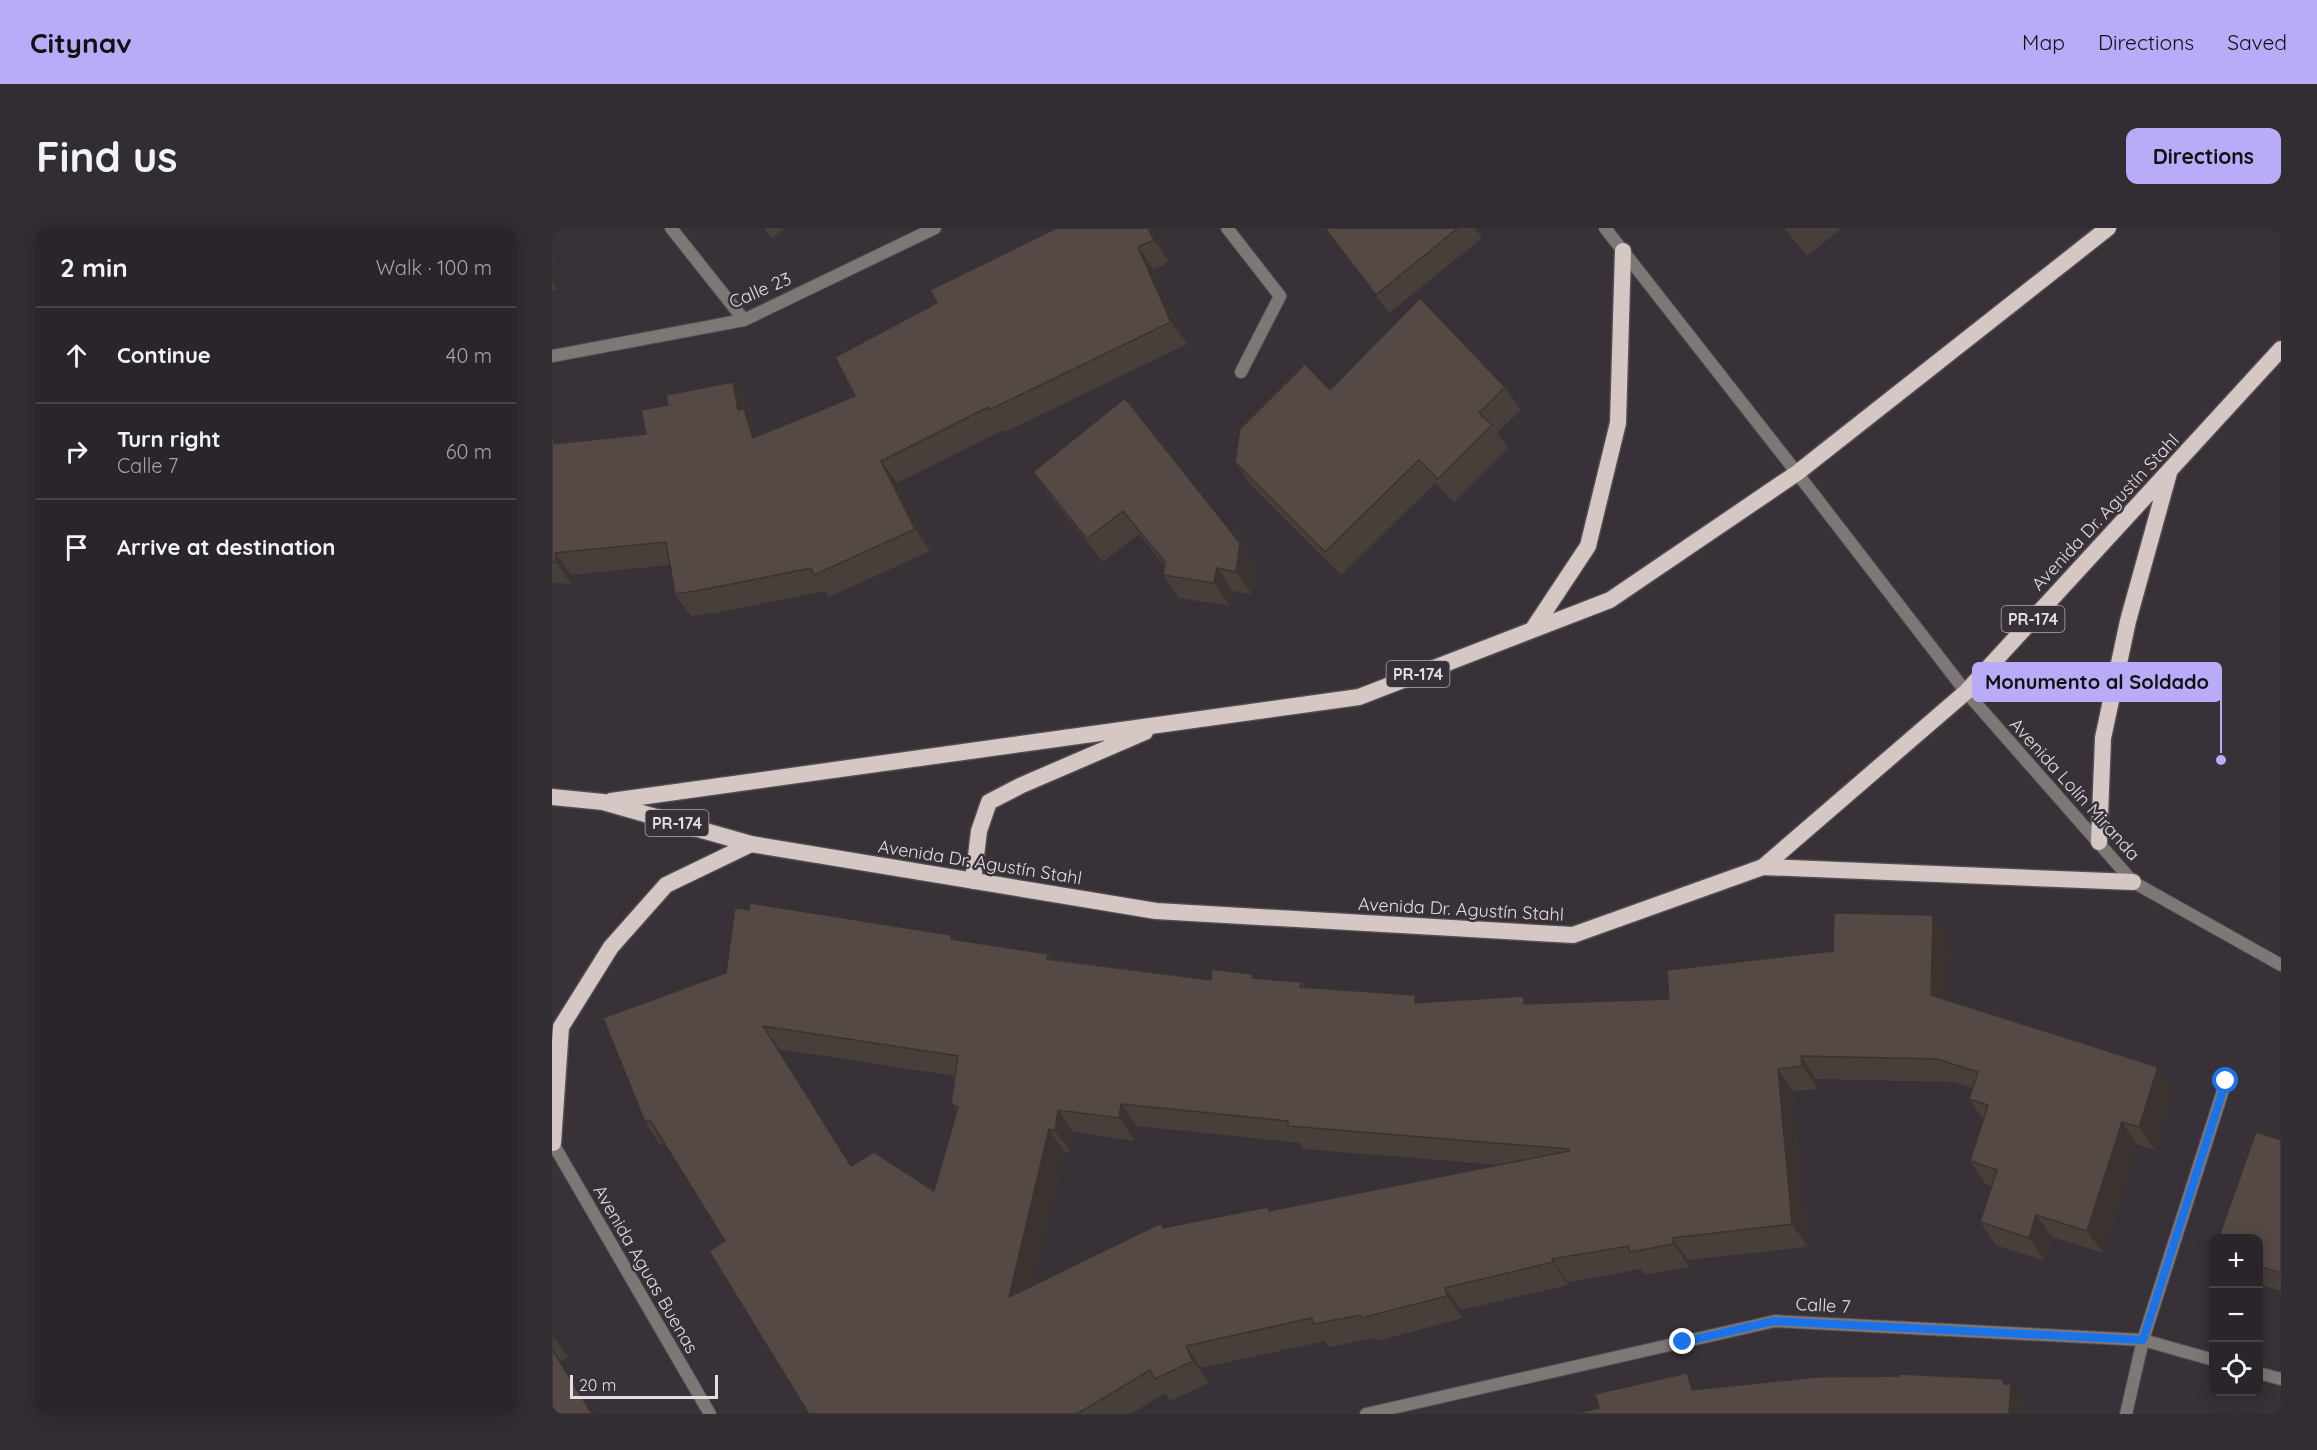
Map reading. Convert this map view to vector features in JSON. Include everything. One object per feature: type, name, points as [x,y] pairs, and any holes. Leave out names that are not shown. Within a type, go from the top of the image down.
[{"type":"highway","name":"Avenida Dr. Agustín Stahl","points":[[603,802],[1359,697],[1610,600],[1797,473],[2108,228]]},
{"type":"highway","points":[[1533,629],[1588,546],[1618,423],[1623,251]]},
{"type":"highway","name":"Avenida Dr. Agustín Stahl","points":[[552,797],[603,802],[751,844],[1156,911],[1573,935],[1763,867],[1966,692],[2281,349]]},
{"type":"highway","points":[[2099,842],[2103,738],[2128,621],[2169,471]]},
{"type":"highway","points":[[973,881],[979,831],[989,802],[1022,785],[1166,724]]},
{"type":"highway","points":[[552,1143],[561,1027],[611,947],[666,885],[751,844]]},
{"type":"highway","points":[[1763,867],[2133,882]]},
{"type":"street","points":[[671,228],[744,320]]},
{"type":"street","name":"Calle 23","points":[[552,356],[744,320],[935,228]]},
{"type":"street","points":[[1227,228],[1280,296],[1241,372]]},
{"type":"street","name":"Avenida Lolín Miranda","points":[[1605,228],[1966,692],[2133,882],[2281,965]]},
{"type":"street","points":[[2126,1414],[2143,1340],[2226,1081]]},
{"type":"street","name":"Avenida Aguas Buenas","points":[[552,1143],[710,1414]]},
{"type":"street","name":"Calle 7","points":[[1366,1414],[1774,1321],[2143,1340],[2209,1359]]},
{"type":"street","points":[[2263,1374],[2281,1379]]},
{"type":"building","points":[[1057,228],[1148,228],[1154,240],[1138,247],[1171,322],[989,410],[988,407],[881,461],[915,529],[814,575],[811,568],[675,594],[666,542],[555,553],[556,562],[552,562],[552,444],[646,434],[641,410],[668,405],[666,395],[733,382],[738,410],[744,409],[753,438],[855,396],[835,357],[937,303],[930,290]]},
{"type":"building","points":[[1325,228],[1458,228],[1376,295]]},
{"type":"building","points":[[1420,298],[1505,387],[1479,413],[1492,425],[1438,479],[1419,460],[1325,552],[1235,462],[1240,429],[1305,364],[1330,390]]},
{"type":"building","points":[[1125,398],[1240,543],[1236,572],[1217,568],[1214,583],[1163,575],[1165,562],[1123,511],[1087,539],[1033,472]]},
{"type":"building","points":[[750,903],[951,935],[951,939],[1048,954],[1047,959],[1211,980],[1212,969],[1252,974],[1252,978],[1302,982],[1300,987],[1415,995],[1415,1003],[1524,996],[1524,1004],[1669,999],[1667,970],[1833,951],[1834,913],[1933,915],[1931,995],[2158,1067],[2139,1127],[2122,1122],[2087,1231],[2036,1215],[2029,1238],[1980,1222],[1997,1170],[1970,1161],[1988,1105],[1969,1099],[1978,1072],[1937,1059],[1801,1056],[1802,1066],[1778,1069],[1792,1224],[1672,1238],[1674,1244],[1630,1252],[1628,1246],[1552,1259],[1553,1262],[1445,1288],[1447,1296],[1361,1318],[1360,1315],[1313,1324],[1312,1318],[1186,1346],[1193,1361],[1155,1379],[1150,1370],[1077,1414],[809,1414],[709,1251],[725,1241],[650,1120],[645,1122],[603,1018],[726,973],[735,908],[749,910]],"holes":[[[763,1026],[958,1056],[951,1104],[958,1107],[934,1191],[874,1152],[851,1166]],[[1121,1104],[1288,1121],[1288,1126],[1569,1149],[1569,1151],[1269,1211],[1268,1207],[1163,1228],[1161,1223],[1009,1297],[1049,1129],[1055,1131],[1058,1110],[1119,1118]]]},
{"type":"building","points":[[2256,1132],[2281,1140],[2281,1273],[2263,1267],[2263,1234],[2220,1234]]},
{"type":"building","points":[[552,1349],[592,1414],[552,1414]]},
{"type":"building","points":[[1687,1373],[1692,1390],[1816,1377],[1899,1376],[1899,1374],[2003,1379],[2004,1384],[2011,1384],[2009,1414],[1573,1414],[1599,1408],[1595,1394]]},
{"type":"place","name":"Monumento al Soldado","points":[[2221,760]]},
{"type":"route","points":[[1683,1342],[1774,1321],[2143,1340],[2226,1081]]}]
